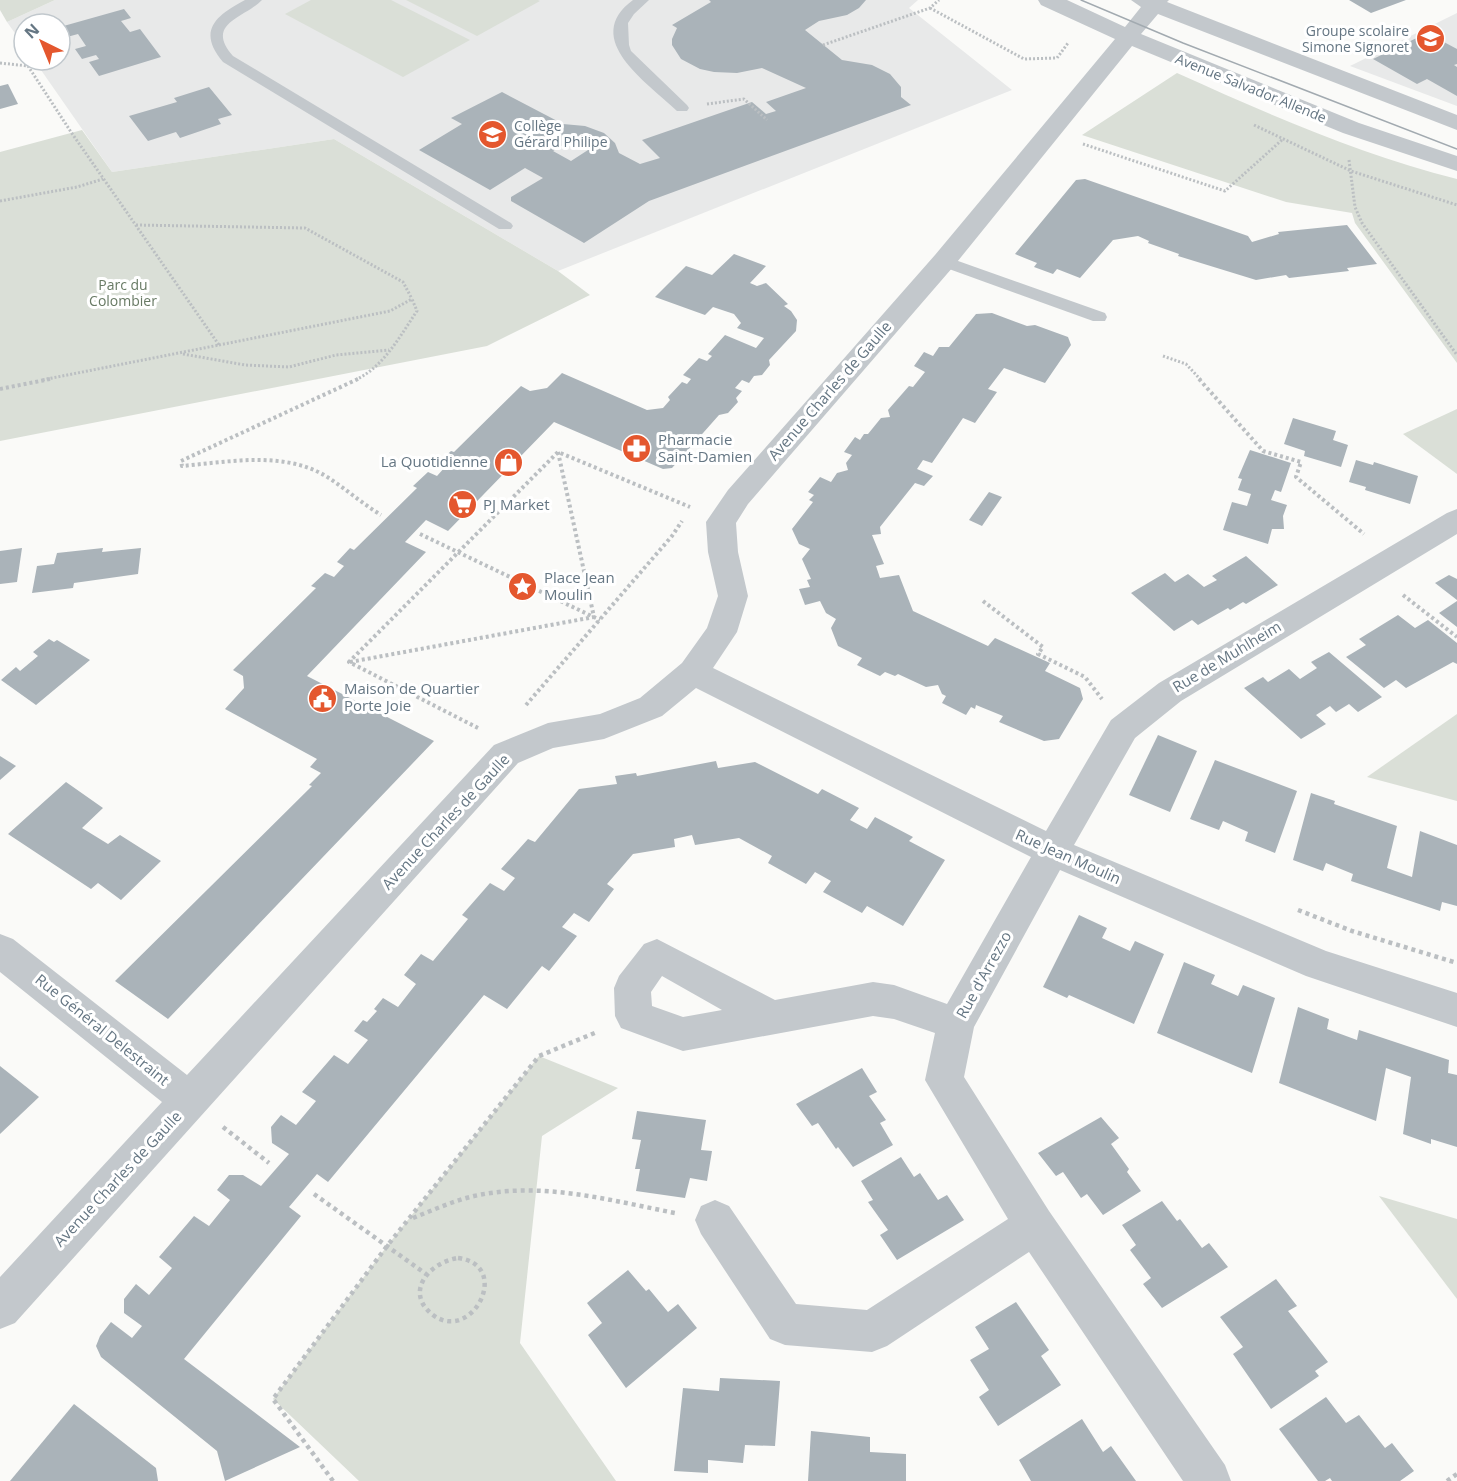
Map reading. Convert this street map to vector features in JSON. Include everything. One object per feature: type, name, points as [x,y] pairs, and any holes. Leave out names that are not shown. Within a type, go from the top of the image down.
[{"type":"street","name":"Avenue Salvador Allende","points":[[1049,0],[1128,38],[1351,128],[1457,164]]},
{"type":"street","name":"Avenue Charles de Gaulle","points":[[0,1308],[506,754],[548,736],[604,726],[651,706],[693,672],[721,632],[733,596],[723,552],[722,522],[738,497],[944,261],[1128,38],[1151,2]]},
{"type":"street","points":[[1151,2],[1457,123]]},
{"type":"street","name":"Rue de Muhlheim","points":[[1052,851],[1123,729],[1170,692],[1457,520]]},
{"type":"street","name":"Rue Jean Moulin","points":[[693,672],[1052,851],[1319,965],[1457,1010]]},
{"type":"street","name":"Rue d'Arrezzo","points":[[1052,851],[956,1024],[944,1080],[1035,1226],[1209,1481]]},
{"type":"street","points":[[772,1018],[657,955],[632,988],[634,1016],[683,1034],[772,1018],[873,999],[894,1002],[956,1024]]},
{"type":"street","name":"Rue Général Delestraint","points":[[4,961],[190,1101]]},
{"type":"street","points":[[715,1220],[785,1324],[872,1331],[1035,1226]]},
{"type":"lane","points":[[255,0],[228,17],[220,27],[216,37],[219,47],[228,59],[505,226]]},
{"type":"lane","points":[[642,0],[624,15],[619,28],[619,42],[625,53],[682,108]]},
{"type":"lane","points":[[944,261],[1099,317]]},
{"type":"path","points":[[823,45],[930,8],[939,0]]},
{"type":"path","points":[[930,8],[1024,59],[1057,58],[1070,40]]},
{"type":"path","points":[[0,63],[28,66],[103,179],[219,345]]},
{"type":"path","points":[[682,108],[744,99],[767,120]]},
{"type":"path","points":[[1245,120],[1351,171],[1457,205]]},
{"type":"path","points":[[1048,133],[1225,191],[1283,139]]},
{"type":"path","points":[[1349,163],[1355,207],[1362,223],[1457,355]]},
{"type":"path","points":[[0,201],[77,187],[103,179]]},
{"type":"path","points":[[135,225],[305,228],[403,282],[417,311],[390,350],[367,375],[181,461],[182,466],[267,461],[298,464],[324,475],[363,506],[381,515]]},
{"type":"path","points":[[0,389],[390,311],[412,299]]},
{"type":"path","points":[[183,354],[244,365],[289,367],[336,355],[390,350]]},
{"type":"path","points":[[1163,356],[1186,364],[1263,451],[1300,462],[1296,477],[1370,539],[1371,570],[1457,637]]},
{"type":"path","points":[[558,452],[691,508]]},
{"type":"path","points":[[349,662],[558,452]]},
{"type":"path","points":[[558,452],[594,617]]},
{"type":"path","points":[[524,707],[672,536],[691,508],[710,486],[738,497]]},
{"type":"path","points":[[420,534],[600,620]]},
{"type":"path","points":[[983,602],[1043,647],[1038,654],[1085,677],[1123,729]]},
{"type":"path","points":[[349,662],[594,617]]},
{"type":"path","points":[[349,662],[480,730]]},
{"type":"path","points":[[333,1481],[273,1399],[387,1246],[412,1218],[539,1056],[634,1016]]},
{"type":"path","points":[[190,1101],[269,1163]]},
{"type":"path","points":[[412,1218],[473,1196],[512,1190],[545,1190],[715,1220]]},
{"type":"path","points":[[314,1194],[426,1274]]},
{"type":"path","points":[[449,1258],[467,1259],[478,1266],[485,1282],[483,1297],[472,1313],[451,1321],[434,1316],[422,1302],[421,1288],[426,1274],[435,1265],[449,1258]]},
{"type":"path","points":[[1447,1481],[1457,1474]]},
{"type":"shaded area","name":"Collège Gérard Philipe","points":[[55,0],[918,0],[909,8],[1012,90],[558,271],[334,139],[112,172],[42,72],[72,72],[72,12],[29,12]]},
{"type":"shaded area","name":"Groupe scolaire Simone Signoret","points":[[1457,13],[1457,106],[1350,66]]},
{"type":"shaded area","name":"Collège Gérard Philipe","points":[[12,20],[12,29],[7,22]]},
{"type":"green space","points":[[0,0],[55,0],[29,12],[12,12],[12,20],[7,22],[0,10]]},
{"type":"green space","points":[[311,0],[391,0],[470,40],[403,77],[285,14]]},
{"type":"green space","points":[[406,0],[538,0],[540,1],[477,36]]},
{"type":"green space","points":[[1177,73],[1350,146],[1457,179],[1457,363],[1355,223],[1352,213],[1286,202],[1082,135]]},
{"type":"green space","name":"Parc du Colombier","points":[[82,130],[112,172],[334,139],[558,271],[590,295],[487,346],[0,441],[0,152]]},
{"type":"green space","points":[[1457,409],[1457,474],[1403,434]]},
{"type":"green space","points":[[1457,714],[1457,801],[1367,777]]},
{"type":"green space","points":[[539,1056],[618,1088],[542,1136],[520,1343],[616,1481],[359,1481],[273,1399],[387,1246]]},
{"type":"green space","points":[[1379,1196],[1457,1219],[1457,1299]]},
{"type":"building","points":[[709,0],[866,0],[859,8],[847,15],[819,21],[805,30],[842,60],[872,65],[890,74],[901,87],[901,97],[911,105],[649,201],[584,243],[511,201],[511,197],[543,178],[525,168],[490,190],[419,150],[462,124],[451,118],[502,92],[563,124],[585,126],[604,133],[615,143],[619,153],[640,164],[660,158],[642,140],[752,102],[766,114],[776,111],[766,102],[806,88],[762,68],[737,73],[714,72],[700,69],[681,59],[672,45],[677,28],[672,25],[711,2]],"holes":[[[570,141],[588,150],[571,161],[553,151]]]},
{"type":"building","points":[[1349,0],[1406,0],[1371,13]]},
{"type":"building","points":[[124,9],[131,18],[121,21],[130,32],[140,29],[161,57],[99,76],[89,62],[99,59],[96,55],[82,59],[75,49],[86,46],[78,34],[72,36],[72,24]]},
{"type":"building","points":[[1427,33],[1457,49],[1457,64],[1454,65],[1457,67],[1457,96],[1427,79],[1417,84],[1373,59]]},
{"type":"building","points":[[8,84],[18,104],[0,109],[0,86]]},
{"type":"building","points":[[209,87],[232,115],[218,119],[221,124],[180,138],[176,132],[148,141],[129,116],[177,102],[174,98]]},
{"type":"building","points":[[1085,179],[1248,236],[1252,242],[1279,234],[1278,232],[1347,225],[1377,264],[1347,268],[1349,271],[1289,278],[1286,275],[1256,280],[1178,256],[1179,254],[1148,243],[1149,241],[1138,236],[1113,240],[1080,278],[1057,269],[1053,274],[1034,267],[1037,263],[1015,254],[1076,180]]},
{"type":"building","points":[[734,254],[766,266],[750,283],[757,286],[766,283],[788,304],[784,306],[797,320],[796,331],[769,360],[770,365],[762,375],[754,376],[749,383],[742,380],[735,388],[742,391],[736,398],[738,402],[728,413],[719,415],[672,468],[663,469],[554,422],[448,531],[426,520],[405,542],[426,552],[307,676],[434,741],[168,1019],[115,981],[312,786],[309,785],[321,773],[310,767],[317,759],[225,709],[244,688],[243,676],[233,670],[316,588],[311,586],[325,573],[334,577],[344,566],[337,562],[350,548],[354,550],[417,488],[413,486],[428,472],[437,476],[445,467],[438,463],[451,451],[454,452],[521,386],[530,391],[547,388],[562,373],[647,410],[663,408],[670,400],[668,397],[682,382],[687,384],[691,379],[683,375],[699,358],[707,361],[712,356],[708,354],[725,335],[756,348],[764,338],[737,328],[741,323],[734,314],[713,307],[705,315],[655,297],[686,266],[712,275]]},
{"type":"building","points":[[992,313],[1027,326],[1035,325],[1068,337],[1071,345],[1045,383],[1004,368],[988,389],[997,392],[975,423],[963,418],[932,463],[923,460],[917,469],[933,476],[924,486],[915,483],[880,527],[881,534],[872,535],[884,564],[876,566],[880,578],[899,575],[913,611],[988,646],[995,638],[1050,663],[1045,671],[1080,688],[1083,699],[1059,739],[1044,741],[999,722],[1003,716],[976,705],[975,709],[971,707],[966,715],[942,703],[946,696],[942,694],[938,685],[926,687],[898,674],[895,676],[885,672],[880,676],[857,665],[862,658],[838,646],[831,628],[836,619],[826,613],[820,601],[805,605],[799,589],[810,587],[807,580],[811,579],[802,559],[810,549],[799,544],[792,529],[813,502],[809,500],[814,495],[808,492],[820,477],[831,482],[837,473],[848,470],[846,463],[852,455],[844,452],[855,437],[860,440],[881,418],[890,417],[888,410],[909,386],[913,387],[925,372],[914,366],[924,352],[933,356],[939,347],[949,347],[976,314]]},
{"type":"building","points":[[1293,418],[1336,431],[1333,440],[1348,445],[1341,467],[1304,456],[1305,451],[1284,444]]},
{"type":"building","points":[[1250,450],[1291,463],[1281,492],[1275,490],[1271,500],[1287,505],[1283,516],[1284,529],[1272,529],[1268,544],[1223,530],[1232,502],[1247,506],[1251,494],[1238,490],[1242,479],[1238,478]]},
{"type":"building","points":[[1356,460],[1373,465],[1374,462],[1418,476],[1410,504],[1365,490],[1366,487],[1349,482]]},
{"type":"building","points":[[989,492],[1002,497],[982,526],[969,520]]},
{"type":"building","points":[[22,548],[17,582],[0,584],[0,551]]},
{"type":"building","points":[[103,548],[102,552],[141,548],[138,574],[74,583],[73,588],[32,593],[37,566],[54,564],[57,553]]},
{"type":"building","points":[[1246,556],[1278,585],[1246,604],[1243,602],[1230,610],[1228,608],[1198,625],[1192,620],[1174,631],[1131,593],[1165,573],[1175,582],[1188,574],[1204,587],[1217,580],[1212,576]]},
{"type":"building","points":[[1449,575],[1457,579],[1457,600],[1435,583]]},
{"type":"building","points":[[1457,601],[1457,627],[1439,613]]},
{"type":"building","points":[[1398,615],[1415,628],[1428,620],[1457,643],[1457,664],[1453,662],[1406,688],[1396,680],[1384,688],[1346,657],[1366,645],[1359,639]]},
{"type":"building","points":[[49,639],[54,642],[57,640],[90,660],[36,705],[1,680],[16,667],[20,671],[38,656],[33,652]]},
{"type":"building","points":[[1329,652],[1382,697],[1358,712],[1349,704],[1336,712],[1330,706],[1316,715],[1326,724],[1301,739],[1244,688],[1263,677],[1268,682],[1289,669],[1300,679],[1317,668],[1311,662]]},
{"type":"building","points":[[1158,735],[1197,751],[1170,812],[1129,795]]},
{"type":"building","points":[[0,756],[16,766],[0,780]]},
{"type":"building","points":[[1215,760],[1297,791],[1275,853],[1245,841],[1248,832],[1223,821],[1219,830],[1190,819]]},
{"type":"building","points":[[716,761],[718,768],[755,762],[818,794],[822,789],[859,808],[850,820],[867,829],[875,817],[913,837],[909,841],[945,860],[903,926],[867,906],[862,913],[823,892],[831,881],[815,872],[806,884],[768,863],[772,856],[739,838],[695,845],[692,835],[674,839],[675,847],[633,854],[607,884],[614,889],[589,922],[574,913],[562,927],[577,936],[549,971],[542,966],[507,1009],[484,995],[328,1182],[317,1174],[289,1207],[301,1216],[184,1359],[300,1447],[225,1481],[217,1451],[101,1357],[96,1346],[100,1336],[111,1322],[132,1338],[142,1326],[124,1313],[124,1299],[136,1284],[149,1295],[172,1268],[159,1257],[194,1216],[209,1226],[230,1200],[217,1190],[229,1175],[243,1175],[261,1186],[289,1154],[272,1143],[271,1127],[281,1115],[296,1125],[316,1101],[302,1092],[334,1055],[348,1064],[368,1040],[354,1031],[363,1020],[367,1022],[377,1011],[374,1009],[383,998],[398,1007],[416,984],[404,975],[421,954],[433,961],[468,919],[462,915],[490,883],[504,891],[515,878],[501,869],[528,839],[535,842],[579,789],[617,784],[615,776],[636,773],[637,776]]},
{"type":"building","points":[[66,782],[103,808],[82,828],[108,844],[120,835],[161,861],[121,900],[98,883],[91,889],[8,834]]},
{"type":"building","points":[[1311,793],[1335,801],[1334,804],[1397,826],[1387,868],[1412,877],[1420,831],[1457,845],[1457,906],[1442,902],[1440,911],[1351,881],[1353,874],[1326,863],[1323,871],[1293,860]]},
{"type":"building","points":[[1079,915],[1107,928],[1102,938],[1130,951],[1135,941],[1164,954],[1134,1024],[1069,995],[1067,998],[1043,987]]},
{"type":"building","points":[[1184,962],[1215,975],[1211,984],[1238,996],[1243,985],[1275,998],[1252,1073],[1157,1033]]},
{"type":"building","points":[[1298,1007],[1329,1019],[1327,1029],[1357,1040],[1359,1030],[1449,1060],[1448,1073],[1457,1075],[1457,1147],[1431,1139],[1431,1144],[1403,1134],[1411,1077],[1386,1068],[1376,1121],[1279,1083]]},
{"type":"building","points":[[0,1066],[39,1097],[0,1134]]},
{"type":"building","points":[[862,1068],[877,1092],[869,1096],[886,1120],[880,1123],[893,1145],[853,1167],[838,1147],[836,1149],[818,1123],[812,1126],[796,1104]]},
{"type":"building","points":[[637,1111],[706,1120],[701,1150],[712,1151],[707,1181],[690,1178],[685,1198],[636,1191],[640,1169],[635,1169],[641,1140],[632,1139]]},
{"type":"building","points":[[1101,1117],[1119,1138],[1111,1144],[1141,1191],[1103,1215],[1087,1194],[1081,1198],[1063,1172],[1056,1176],[1038,1153]]},
{"type":"building","points":[[901,1157],[914,1177],[920,1173],[938,1200],[947,1195],[964,1220],[897,1260],[880,1235],[888,1230],[868,1202],[873,1200],[861,1181]]},
{"type":"building","points":[[1162,1201],[1177,1221],[1180,1219],[1202,1248],[1209,1243],[1228,1267],[1162,1308],[1143,1284],[1151,1278],[1130,1250],[1136,1245],[1122,1225]]},
{"type":"building","points":[[628,1270],[646,1291],[649,1289],[668,1312],[678,1304],[697,1328],[626,1388],[588,1335],[602,1323],[587,1303]]},
{"type":"building","points":[[1276,1279],[1297,1306],[1288,1311],[1328,1362],[1315,1371],[1319,1376],[1271,1409],[1233,1354],[1243,1347],[1220,1317]]},
{"type":"building","points":[[1016,1302],[1049,1350],[1041,1356],[1061,1385],[998,1426],[979,1397],[989,1390],[970,1360],[989,1349],[975,1327]]},
{"type":"building","points":[[720,1378],[780,1381],[775,1446],[745,1445],[743,1463],[708,1460],[708,1473],[674,1471],[683,1388],[719,1391]]},
{"type":"building","points":[[1326,1397],[1346,1423],[1359,1415],[1385,1448],[1392,1443],[1414,1471],[1400,1481],[1332,1481],[1330,1478],[1318,1481],[1279,1429]]},
{"type":"building","points":[[74,1404],[156,1468],[158,1481],[10,1481]]},
{"type":"building","points":[[1082,1419],[1103,1452],[1111,1446],[1136,1481],[1031,1481],[1019,1460]]},
{"type":"building","points":[[811,1431],[870,1437],[870,1452],[906,1454],[906,1481],[808,1481]]},
{"type":"tram line","points":[[1081,0],[1183,43],[1457,149]]},
{"type":"place","name":"Groupe scolaire Simone Signoret","points":[[1430,39]]},
{"type":"place","name":"Collège Gérard Philipe","points":[[493,134]]},
{"type":"place","name":"Pharmacie Saint-Damien","points":[[637,449]]},
{"type":"place","name":"La Quotidienne","points":[[509,462]]},
{"type":"place","name":"PJ Market","points":[[462,505]]},
{"type":"place","name":"Place Jean Moulin","points":[[523,587]]},
{"type":"place","name":"Maison de Quartier Porte Joie","points":[[323,698]]}]
